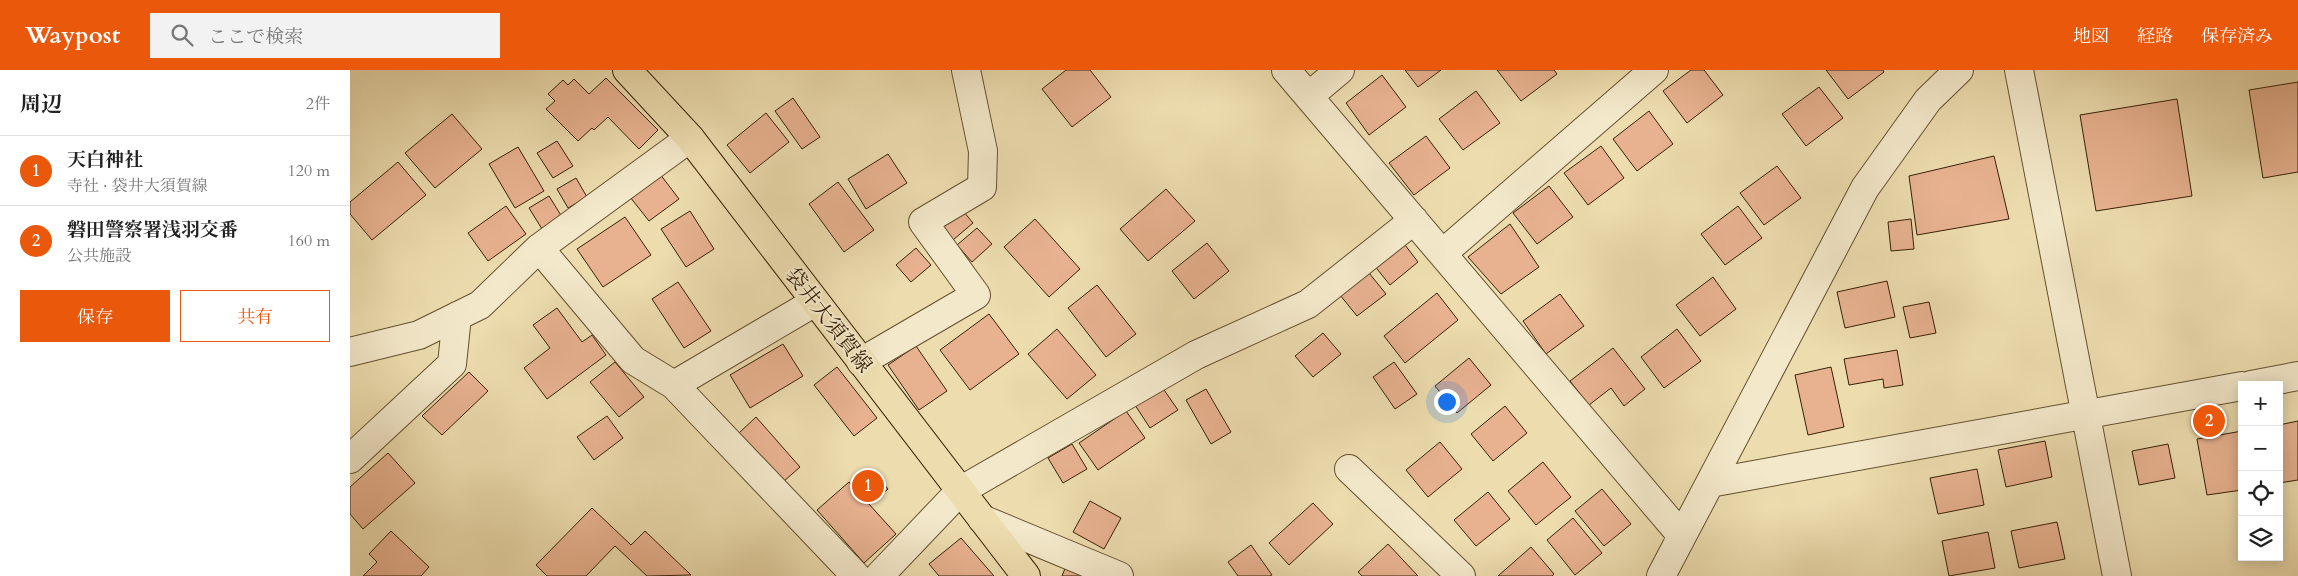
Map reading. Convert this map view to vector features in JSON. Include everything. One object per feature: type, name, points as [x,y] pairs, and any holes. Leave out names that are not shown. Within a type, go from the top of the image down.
[{"type":"main road","name":"袋井大須賀線","points":[[627,70],[690,138],[1026,576]]},
{"type":"street","points":[[862,362],[976,295],[923,222],[982,187],[983,151],[966,70]]},
{"type":"street","points":[[1286,70],[1682,536]]},
{"type":"street","points":[[1309,96],[1340,70]]},
{"type":"street","points":[[1443,253],[1654,70]]},
{"type":"street","points":[[1661,576],[1865,188],[1928,100],[1959,70]]},
{"type":"street","points":[[2019,70],[2117,576]]},
{"type":"street","points":[[350,352],[419,335],[480,305],[539,248],[690,138]]},
{"type":"street","points":[[879,576],[960,491],[1196,355],[1308,304],[1414,220]]},
{"type":"street","points":[[539,248],[633,360],[674,385],[856,576]]},
{"type":"street","points":[[674,385],[815,302]]},
{"type":"street","points":[[350,459],[452,364],[457,316]]},
{"type":"street","points":[[2272,381],[2298,376]]},
{"type":"street","points":[[1710,483],[2086,416],[2238,387]]},
{"type":"street","points":[[1349,469],[1461,576]]},
{"type":"street","points":[[982,519],[1119,576]]},
{"type":"building","points":[[1066,70],[1090,70],[1111,97],[1072,127],[1042,89]]},
{"type":"building","points":[[1405,70],[1441,70],[1418,87]]},
{"type":"building","points":[[1497,70],[1554,70],[1557,74],[1521,101]]},
{"type":"building","points":[[1691,70],[1704,70],[1723,95],[1687,123],[1663,91]]},
{"type":"building","points":[[1826,70],[1883,70],[1884,72],[1848,99]]},
{"type":"building","points":[[1382,75],[1406,107],[1369,135],[1346,103]]},
{"type":"building","points":[[606,78],[658,130],[639,149],[608,117],[578,141],[546,109],[555,101],[548,94],[563,80],[568,85],[574,79],[589,94]]},
{"type":"building","points":[[2298,82],[2298,172],[2263,178],[2249,90]]},
{"type":"building","points":[[1819,87],[1843,118],[1806,146],[1782,114]]},
{"type":"building","points":[[1476,91],[1500,123],[1463,150],[1439,119]]},
{"type":"building","points":[[793,98],[820,137],[802,149],[775,111]]},
{"type":"building","points":[[2177,99],[2192,196],[2096,211],[2080,115]]},
{"type":"building","points":[[1649,111],[1673,144],[1637,171],[1613,139]]},
{"type":"building","points":[[766,113],[789,142],[750,173],[727,145]]},
{"type":"building","points":[[452,114],[482,149],[435,188],[405,153]]},
{"type":"building","points":[[1426,136],[1450,168],[1414,195],[1389,163]]},
{"type":"building","points":[[557,141],[573,166],[553,178],[537,153]]},
{"type":"building","points":[[1601,146],[1624,178],[1588,205],[1564,173]]},
{"type":"building","points":[[518,147],[544,191],[515,208],[489,164]]},
{"type":"building","points":[[888,154],[907,183],[866,209],[848,179]]},
{"type":"building","points":[[1994,156],[2009,219],[1917,235],[1909,176]]},
{"type":"building","points":[[398,162],[426,195],[372,240],[350,214],[350,202]]},
{"type":"building","points":[[1777,166],[1801,198],[1764,225],[1740,193]]},
{"type":"building","points":[[660,174],[679,199],[649,221],[630,197]]},
{"type":"building","points":[[576,178],[587,197],[568,208],[557,189]]},
{"type":"building","points":[[838,182],[874,230],[844,252],[809,204]]},
{"type":"building","points":[[1549,186],[1573,217],[1537,244],[1513,213]]},
{"type":"building","points":[[1166,189],[1195,221],[1148,261],[1120,229]]},
{"type":"building","points":[[549,196],[562,217],[542,229],[529,208]]},
{"type":"building","points":[[506,206],[526,234],[488,261],[468,233]]},
{"type":"building","points":[[959,206],[973,223],[953,240],[938,223]]},
{"type":"building","points":[[1738,206],[1762,238],[1725,265],[1701,234]]},
{"type":"building","points":[[690,211],[714,249],[686,267],[661,229]]},
{"type":"building","points":[[625,217],[651,255],[603,287],[577,249]]},
{"type":"building","points":[[1035,219],[1080,269],[1049,297],[1004,247]]},
{"type":"building","points":[[1911,219],[1914,249],[1891,251],[1888,222]]},
{"type":"building","points":[[1510,224],[1539,267],[1501,294],[1468,257]]},
{"type":"building","points":[[977,228],[992,244],[972,262],[957,245]]},
{"type":"building","points":[[1402,241],[1418,262],[1390,285],[1373,264]]},
{"type":"building","points":[[1207,243],[1229,271],[1194,299],[1172,271]]},
{"type":"building","points":[[916,248],[931,265],[911,282],[896,265]]},
{"type":"building","points":[[1369,273],[1386,294],[1357,316],[1340,295]]},
{"type":"building","points":[[1713,277],[1736,309],[1700,336],[1676,305]]},
{"type":"building","points":[[1887,281],[1895,317],[1845,328],[1837,292]]},
{"type":"building","points":[[678,282],[711,331],[684,348],[652,299]]},
{"type":"building","points":[[1097,285],[1136,334],[1106,357],[1068,308]]},
{"type":"building","points":[[1437,293],[1458,320],[1405,363],[1384,336]]},
{"type":"building","points":[[1560,294],[1584,326],[1546,354],[1523,321]]},
{"type":"building","points":[[1929,302],[1936,333],[1910,338],[1903,307]]},
{"type":"building","points":[[557,308],[582,342],[592,335],[606,355],[547,399],[524,368],[550,348],[533,325]]},
{"type":"building","points":[[989,314],[1019,354],[970,390],[940,350]]},
{"type":"building","points":[[1057,329],[1096,375],[1067,399],[1028,354]]},
{"type":"building","points":[[1677,329],[1701,361],[1664,388],[1641,357]]},
{"type":"building","points":[[1323,333],[1341,354],[1313,377],[1295,356]]},
{"type":"building","points":[[783,344],[803,376],[750,408],[730,375]]},
{"type":"building","points":[[916,346],[947,391],[919,410],[888,365]]},
{"type":"building","points":[[1613,348],[1645,389],[1624,406],[1611,388],[1589,405],[1570,381]]},
{"type":"building","points":[[1897,350],[1903,385],[1884,388],[1883,379],[1849,385],[1844,359]]},
{"type":"building","points":[[1469,358],[1491,385],[1457,413],[1435,386]]},
{"type":"building","points":[[615,362],[644,397],[619,417],[590,382]]},
{"type":"building","points":[[1394,362],[1417,394],[1395,409],[1373,377]]},
{"type":"building","points":[[837,367],[877,418],[854,436],[814,385]]},
{"type":"building","points":[[1831,367],[1844,427],[1808,435],[1795,375]]},
{"type":"building","points":[[469,372],[488,391],[442,435],[422,416]]},
{"type":"building","points":[[1162,387],[1178,410],[1150,428],[1135,405]]},
{"type":"building","points":[[1206,389],[1231,432],[1211,444],[1186,400]]},
{"type":"building","points":[[1505,406],[1527,433],[1493,461],[1471,434]]},
{"type":"building","points":[[1126,411],[1145,438],[1098,470],[1079,443]]},
{"type":"building","points":[[607,416],[623,438],[594,460],[577,437]]},
{"type":"building","points":[[756,417],[800,467],[783,482],[739,433]]},
{"type":"building","points":[[2298,421],[2298,480],[2283,482],[2283,426],[2283,424]]},
{"type":"building","points":[[2238,432],[2238,491],[2207,495],[2197,439]]},
{"type":"building","points":[[2045,441],[2052,477],[2006,487],[1998,450]]},
{"type":"building","points":[[1440,442],[1462,469],[1428,497],[1406,470]]},
{"type":"building","points":[[1072,444],[1087,469],[1063,483],[1048,458]]},
{"type":"building","points":[[2168,444],[2175,478],[2139,485],[2132,451]]},
{"type":"building","points":[[388,453],[415,483],[363,529],[350,514],[350,487]]},
{"type":"building","points":[[1543,462],[1571,497],[1536,525],[1508,491]]},
{"type":"building","points":[[1977,469],[1984,505],[1938,514],[1930,478]]},
{"type":"building","points":[[878,477],[888,489],[878,497],[868,486]]},
{"type":"building","points":[[849,482],[896,534],[864,563],[817,510]]},
{"type":"building","points":[[1602,489],[1631,524],[1604,546],[1575,511]]},
{"type":"building","points":[[1488,492],[1510,519],[1476,546],[1454,520]]},
{"type":"building","points":[[1090,501],[1121,518],[1104,549],[1073,532]]},
{"type":"building","points":[[1313,503],[1333,524],[1289,565],[1269,543]]},
{"type":"building","points":[[592,508],[631,545],[645,531],[691,575],[647,576],[615,546],[586,576],[547,576],[536,565]]},
{"type":"building","points":[[1573,518],[1602,553],[1575,575],[1547,540]]},
{"type":"building","points":[[2057,522],[2065,559],[2019,568],[2011,531]]},
{"type":"building","points":[[391,531],[429,567],[421,576],[363,576],[377,562],[369,554]]},
{"type":"building","points":[[1988,532],[1995,568],[1949,576],[1942,541]]},
{"type":"building","points":[[961,538],[994,576],[939,576],[929,564]]},
{"type":"building","points":[[1388,544],[1418,576],[1362,576],[1358,572]]},
{"type":"building","points":[[1251,545],[1272,575],[1238,576],[1228,562]]},
{"type":"building","points":[[1531,547],[1554,574],[1552,576],[1498,576]]},
{"type":"building","points":[[1066,566],[1085,576],[1062,576]]},
{"type":"place","name":"磐田警察署浅羽交番","points":[[2209,421]]},
{"type":"place","name":"天白神社","points":[[868,486]]}]
